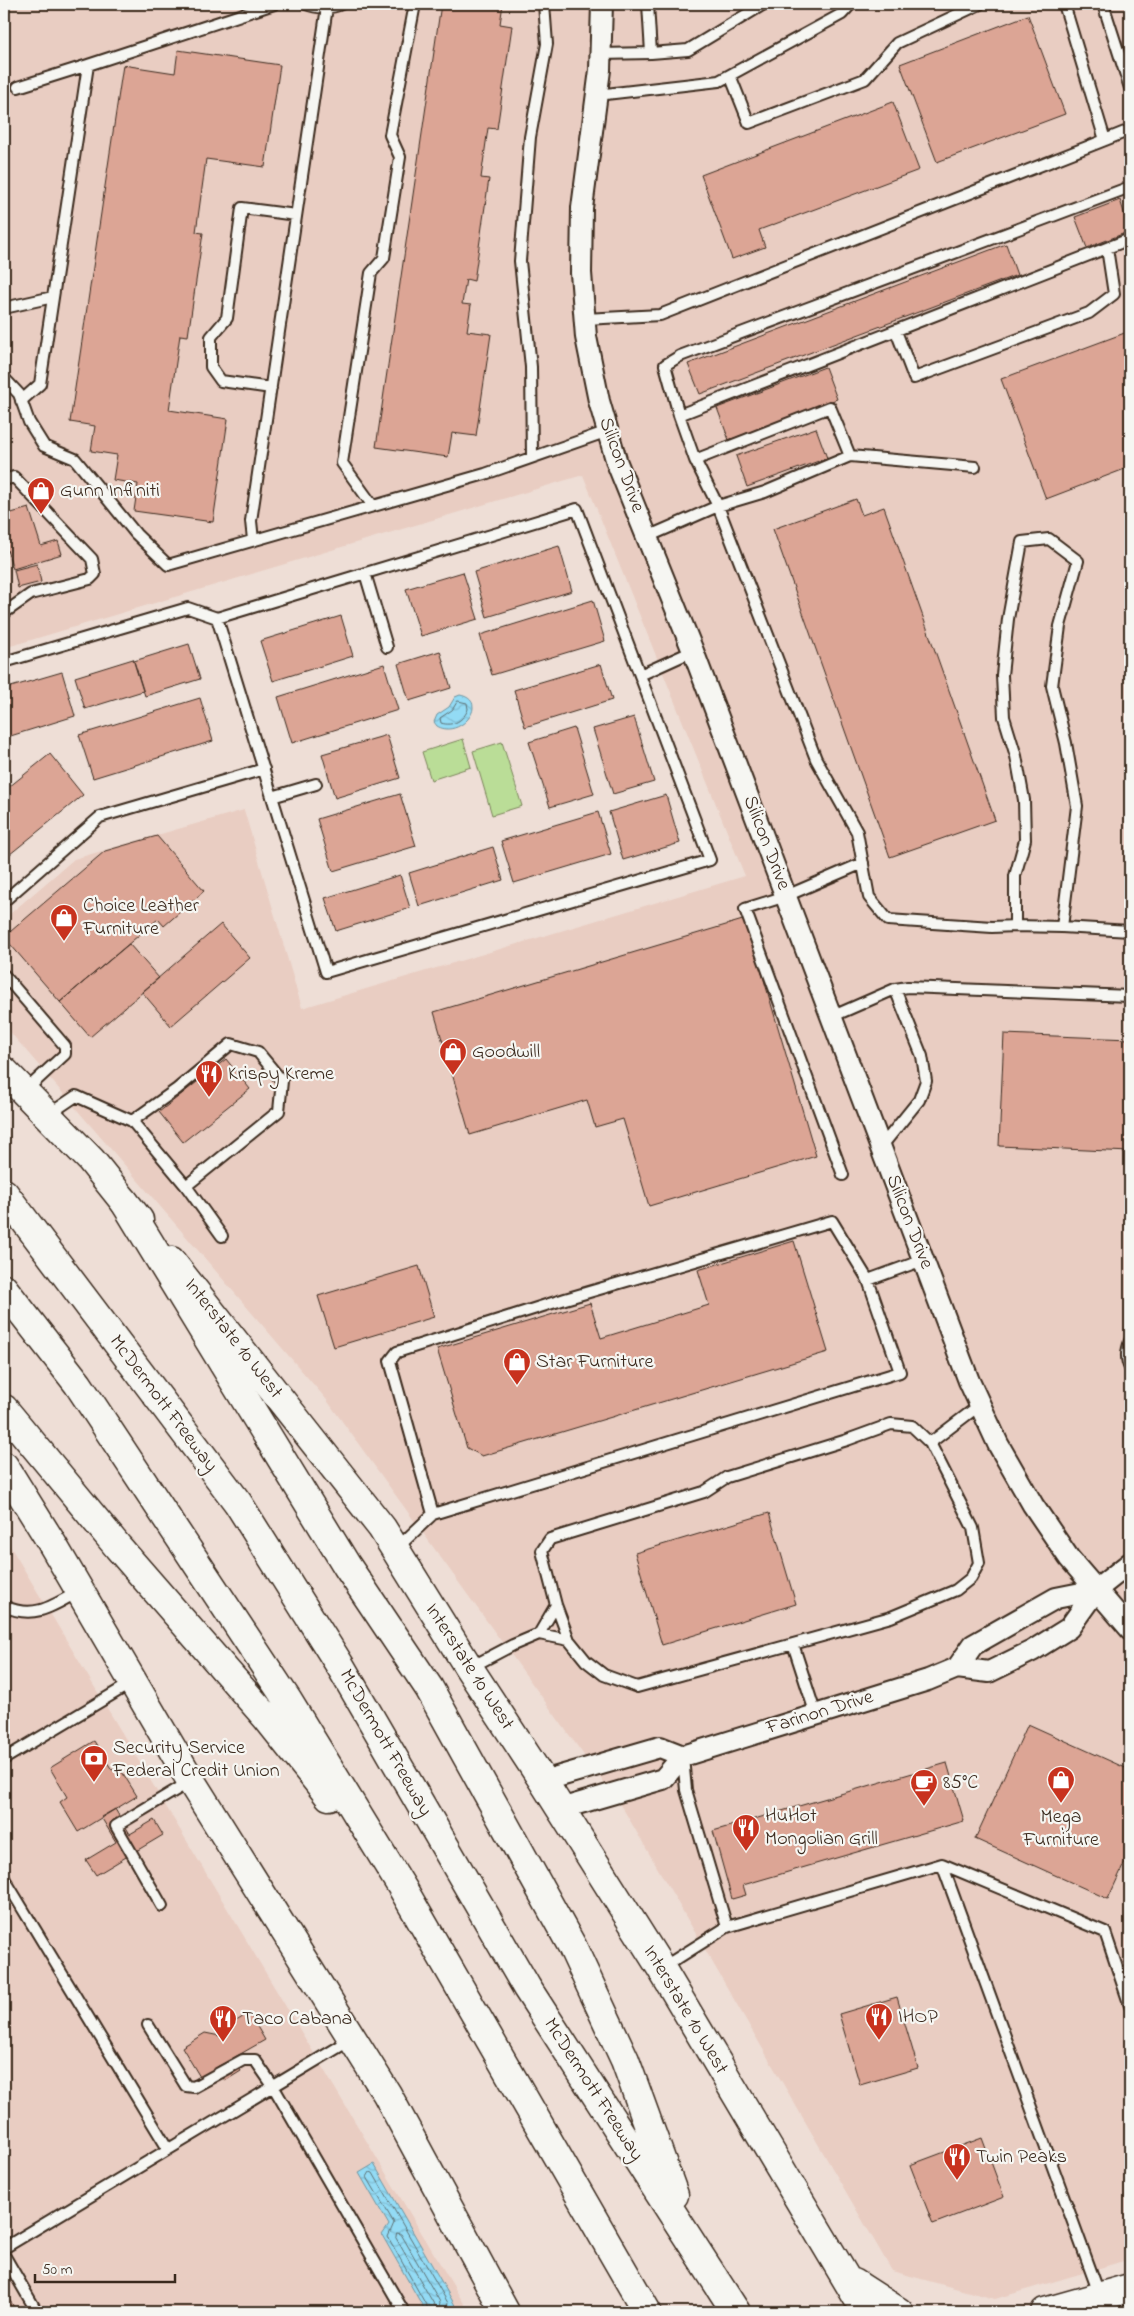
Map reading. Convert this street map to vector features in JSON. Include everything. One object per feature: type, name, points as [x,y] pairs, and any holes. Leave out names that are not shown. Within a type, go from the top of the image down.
[{"type":"main road","name":"Interstate 10 West","points":[[4,1071],[91,1160],[382,1528],[469,1668],[544,1780],[560,1809],[662,1968],[774,2160],[848,2279],[866,2312]]},
{"type":"main road","name":"McDermott Freeway","points":[[4,1193],[238,1503],[341,1667],[527,1988],[736,2312]]},
{"type":"main road","points":[[124,1201],[347,1566],[429,1688],[572,1946],[625,2060],[691,2241]]},
{"type":"main road","points":[[4,1289],[78,1384],[288,1701],[403,1889],[647,2312]]},
{"type":"main road","points":[[4,1409],[118,1547],[267,1718],[403,1889]]},
{"type":"main road","points":[[4,1466],[80,1590],[191,1781],[387,2094],[501,2311]]},
{"type":"main road","points":[[846,2312],[848,2279],[899,2312]]},
{"type":"main road","points":[[1045,2312],[1130,2288]]},
{"type":"street","name":"Silicon Drive","points":[[602,4],[597,95],[582,208],[581,273],[585,319],[598,401],[618,463],[693,651],[969,1381],[998,1444],[1032,1505],[1069,1558],[1130,1629]]},
{"type":"street","name":"Farinon Drive","points":[[683,1756],[928,1680],[957,1668],[989,1672],[1032,1651],[1069,1628],[1096,1590],[1130,1563]]},
{"type":"street","name":"Farinon Drive","points":[[957,1668],[973,1645],[1056,1598],[1096,1590]]},
{"type":"street","points":[[544,1780],[660,1747],[683,1756],[663,1779],[560,1809]]},
{"type":"lane","points":[[18,87],[274,4]]},
{"type":"lane","points":[[306,4],[313,7],[341,4]]},
{"type":"lane","points":[[373,506],[342,463],[371,273],[384,258],[396,185],[400,157],[390,136],[415,4]]},
{"type":"lane","points":[[532,457],[531,366],[520,260],[530,137],[547,44],[544,4]]},
{"type":"lane","points":[[648,4],[650,53]]},
{"type":"lane","points":[[600,54],[688,50],[764,4]]},
{"type":"lane","points":[[597,95],[719,81],[842,14],[851,4]]},
{"type":"lane","points":[[730,75],[749,123],[865,80],[897,43],[980,4]]},
{"type":"lane","points":[[1064,4],[1105,140]]},
{"type":"lane","points":[[1103,4],[1130,90]]},
{"type":"lane","points":[[253,540],[250,521],[327,6]]},
{"type":"lane","points":[[21,401],[40,384],[88,65]]},
{"type":"lane","points":[[585,319],[660,315],[1130,130]]},
{"type":"lane","points":[[1130,187],[680,356],[665,365],[679,415],[695,460],[718,506],[816,759],[857,832],[869,897],[888,920],[992,927],[1062,927],[1130,931]]},
{"type":"lane","points":[[271,388],[221,381],[211,367],[212,337],[227,318],[242,208],[296,215]]},
{"type":"lane","points":[[679,415],[1130,239]]},
{"type":"lane","points":[[896,331],[914,378],[1089,312],[1114,294],[1107,248]]},
{"type":"lane","points":[[4,308],[53,297]]},
{"type":"lane","points":[[4,378],[19,394],[29,422],[44,446],[75,459],[136,534],[168,565],[484,474],[608,431]]},
{"type":"lane","points":[[695,460],[830,406],[850,456]]},
{"type":"lane","points":[[647,537],[718,506],[765,492],[850,456],[975,467]]},
{"type":"lane","points":[[4,480],[14,477],[92,559],[95,574],[90,579],[31,594],[4,613]]},
{"type":"lane","points":[[4,662],[188,608],[217,618],[577,509],[710,860],[326,972],[217,618]]},
{"type":"lane","points":[[1015,926],[1015,876],[1025,840],[1024,800],[1016,756],[1004,717],[1002,675],[1008,619],[1022,542],[1049,539],[1078,561],[1060,626],[1052,686],[1066,743],[1077,806],[1062,927]]},
{"type":"lane","points":[[365,573],[386,647]]},
{"type":"lane","points":[[640,675],[693,651]]},
{"type":"lane","points":[[4,901],[100,818],[264,769]]},
{"type":"lane","points":[[272,797],[316,784]]},
{"type":"lane","points":[[843,1174],[746,909],[786,896],[863,863]]},
{"type":"lane","points":[[4,975],[65,1046],[65,1054],[24,1092]]},
{"type":"lane","points":[[831,1017],[895,990],[908,987],[1130,996]]},
{"type":"lane","points":[[881,1147],[919,1100],[926,1081],[922,1056],[895,990]]},
{"type":"lane","points":[[132,1121],[177,1089],[231,1044],[258,1052],[282,1081],[279,1111],[186,1186]]},
{"type":"lane","points":[[47,1115],[76,1096],[132,1121],[186,1186],[222,1236]]},
{"type":"lane","points":[[396,1549],[433,1514],[900,1372],[868,1280],[832,1221],[565,1299],[397,1352],[390,1361],[433,1514]]},
{"type":"lane","points":[[868,1280],[923,1260]]},
{"type":"lane","points":[[1130,1340],[1127,1350],[1127,1362],[1130,1368]]},
{"type":"lane","points":[[930,1443],[981,1404]]},
{"type":"lane","points":[[892,1424],[912,1426],[930,1443],[973,1528],[979,1563],[971,1578],[956,1590],[891,1618],[637,1686],[604,1675],[586,1661],[568,1640],[556,1605],[542,1551],[550,1539],[704,1492],[727,1477],[892,1424]]},
{"type":"lane","points":[[4,1606],[30,1612],[47,1609],[80,1590]]},
{"type":"lane","points":[[539,1634],[556,1605]]},
{"type":"lane","points":[[469,1668],[539,1634],[568,1640]]},
{"type":"lane","points":[[793,1644],[816,1715]]},
{"type":"lane","points":[[4,1758],[134,1682]]},
{"type":"lane","points":[[683,1756],[686,1790],[727,1927]]},
{"type":"lane","points":[[162,1906],[116,1826],[191,1781]]},
{"type":"lane","points":[[942,1864],[1100,2297]]},
{"type":"lane","points":[[662,1968],[727,1927],[942,1864],[1105,1932],[1130,2006]]},
{"type":"lane","points":[[4,1878],[168,2150]]},
{"type":"lane","points":[[148,2024],[186,2086],[194,2087],[242,2060],[255,2060],[273,2086],[404,2312]]},
{"type":"lane","points":[[4,2248],[352,2039]]},
{"type":"lane","points":[[4,2255],[37,2312]]},
{"type":"shaded area","points":[[4,4],[1130,4],[1130,2259],[995,2299],[892,2271],[625,1812],[326,1399],[4,1025],[4,919],[74,859],[244,810],[302,1008],[745,876],[583,475],[4,648]]},
{"type":"shaded area","points":[[4,1536],[469,2312],[4,2312]]},
{"type":"green space","points":[[463,739],[471,767],[431,780],[422,752]]},
{"type":"green space","points":[[502,742],[522,806],[492,815],[473,751]]},
{"type":"water","points":[[460,695],[469,699],[473,704],[469,718],[455,728],[446,729],[437,726],[434,722],[437,715],[449,707],[455,697]]},
{"type":"water","points":[[374,2164],[456,2307],[447,2312],[426,2312],[382,2235],[389,2225],[359,2173]]},
{"type":"building","points":[[441,4],[503,4],[500,24],[512,26],[497,129],[488,128],[481,178],[489,179],[474,281],[466,279],[462,304],[471,305],[467,331],[491,334],[476,436],[452,433],[448,457],[376,447]]},
{"type":"building","points":[[1028,15],[1065,114],[937,162],[900,64]]},
{"type":"building","points":[[178,50],[280,65],[265,167],[206,159],[196,232],[203,233],[188,336],[180,335],[169,410],[228,419],[213,522],[134,511],[138,484],[113,480],[117,455],[91,451],[95,426],[70,422],[123,65],[175,73]]},
{"type":"building","points":[[893,102],[919,170],[759,230],[765,247],[732,259],[701,175]]},
{"type":"building","points":[[1120,200],[1130,231],[1087,248],[1075,217]]},
{"type":"building","points":[[1006,244],[1017,275],[700,394],[688,364]]},
{"type":"building","points":[[1130,331],[1130,467],[1046,499],[1001,379]]},
{"type":"building","points":[[825,367],[837,399],[729,440],[717,408]]},
{"type":"building","points":[[816,428],[827,458],[747,487],[736,456]]},
{"type":"building","points":[[856,499],[862,515],[884,507],[995,820],[890,857],[773,529]]},
{"type":"building","points":[[29,508],[41,546],[58,541],[62,554],[13,569],[4,540],[4,515]]},
{"type":"building","points":[[559,546],[572,591],[487,617],[474,572]]},
{"type":"building","points":[[37,564],[41,582],[18,588],[14,570]]},
{"type":"building","points":[[463,572],[478,619],[421,636],[406,589]]},
{"type":"building","points":[[593,600],[605,641],[492,675],[480,635]]},
{"type":"building","points":[[341,616],[353,656],[273,681],[260,641]]},
{"type":"building","points":[[189,644],[200,679],[145,696],[134,661]]},
{"type":"building","points":[[440,651],[451,688],[409,701],[398,664]]},
{"type":"building","points":[[133,659],[143,691],[85,709],[75,677]]},
{"type":"building","points":[[384,664],[398,710],[292,743],[278,697]]},
{"type":"building","points":[[601,664],[612,700],[525,727],[514,690]]},
{"type":"building","points":[[62,672],[75,716],[4,738],[4,689]]},
{"type":"building","points":[[200,698],[213,741],[93,778],[79,735]]},
{"type":"building","points":[[634,717],[654,782],[613,794],[593,729]]},
{"type":"building","points":[[574,728],[594,794],[550,807],[529,742]]},
{"type":"building","points":[[387,735],[400,778],[335,798],[322,754]]},
{"type":"building","points":[[50,754],[83,795],[4,859],[4,791]]},
{"type":"building","points":[[400,794],[416,846],[333,871],[317,819]]},
{"type":"building","points":[[666,795],[680,843],[623,860],[609,812]]},
{"type":"building","points":[[598,812],[611,854],[514,883],[501,841]]},
{"type":"building","points":[[157,836],[204,891],[164,926],[158,919],[60,1002],[4,937],[105,851]]},
{"type":"building","points":[[493,847],[503,880],[419,906],[409,873]]},
{"type":"building","points":[[400,875],[410,908],[336,931],[325,898]]},
{"type":"building","points":[[746,919],[816,1156],[649,1206],[623,1119],[595,1127],[587,1100],[470,1135],[434,1012]]},
{"type":"building","points":[[221,924],[250,958],[171,1026],[142,992]]},
{"type":"building","points":[[129,944],[159,978],[90,1037],[60,1002]]},
{"type":"building","points":[[1004,1034],[1130,1039],[1130,1152],[999,1146]]},
{"type":"building","points":[[226,1059],[250,1089],[183,1142],[159,1112]]},
{"type":"building","points":[[794,1241],[828,1352],[482,1456],[467,1448],[437,1349],[590,1303],[601,1338],[709,1305],[698,1270]]},
{"type":"building","points":[[419,1266],[434,1317],[334,1347],[318,1296]]},
{"type":"building","points":[[769,1513],[796,1604],[662,1645],[635,1553]]},
{"type":"building","name":"Mega Furniture","points":[[1028,1724],[1130,1770],[1130,1851],[1108,1899],[975,1839]]},
{"type":"building","name":"Security Service Federal Credit Union","points":[[94,1741],[112,1770],[119,1767],[137,1796],[78,1832],[60,1802],[67,1797],[50,1768]]},
{"type":"building","points":[[947,1763],[964,1821],[743,1885],[746,1895],[732,1899],[713,1831]]},
{"type":"building","points":[[115,1809],[130,1834],[154,1820],[163,1835],[96,1875],[86,1860],[116,1842],[101,1817]]},
{"type":"building","name":"IHOP","points":[[897,1997],[918,2068],[860,2085],[839,2014]]},
{"type":"building","name":"Taco Cabana","points":[[249,2013],[265,2040],[200,2077],[182,2047],[205,2033],[220,2036],[222,2030]]},
{"type":"building","points":[[234,2058],[241,2071],[225,2081],[217,2067]]},
{"type":"building","name":"Twin Peaks","points":[[982,2138],[1004,2197],[933,2224],[910,2165]]},
{"type":"building","points":[[4,2291],[17,2312],[4,2312]]},
{"type":"place","name":"Gunn Infiniti","points":[[41,515]]},
{"type":"place","name":"Choice Leather Furniture","points":[[64,942]]},
{"type":"place","name":"Goodwill","points":[[453,1076]]},
{"type":"place","name":"Krispy Kreme","points":[[209,1098]]},
{"type":"place","name":"Star Furniture","points":[[517,1386]]},
{"type":"place","name":"Security Service Federal Credit Union","points":[[94,1783]]},
{"type":"place","name":"Mega Furniture","points":[[1061,1804]]},
{"type":"place","name":"85°C","points":[[924,1807]]},
{"type":"place","name":"HuHot Mongolian Grill","points":[[746,1852]]},
{"type":"place","name":"IHOP","points":[[879,2041]]},
{"type":"place","name":"Taco Cabana","points":[[223,2043]]},
{"type":"place","name":"Twin Peaks","points":[[957,2181]]}]
